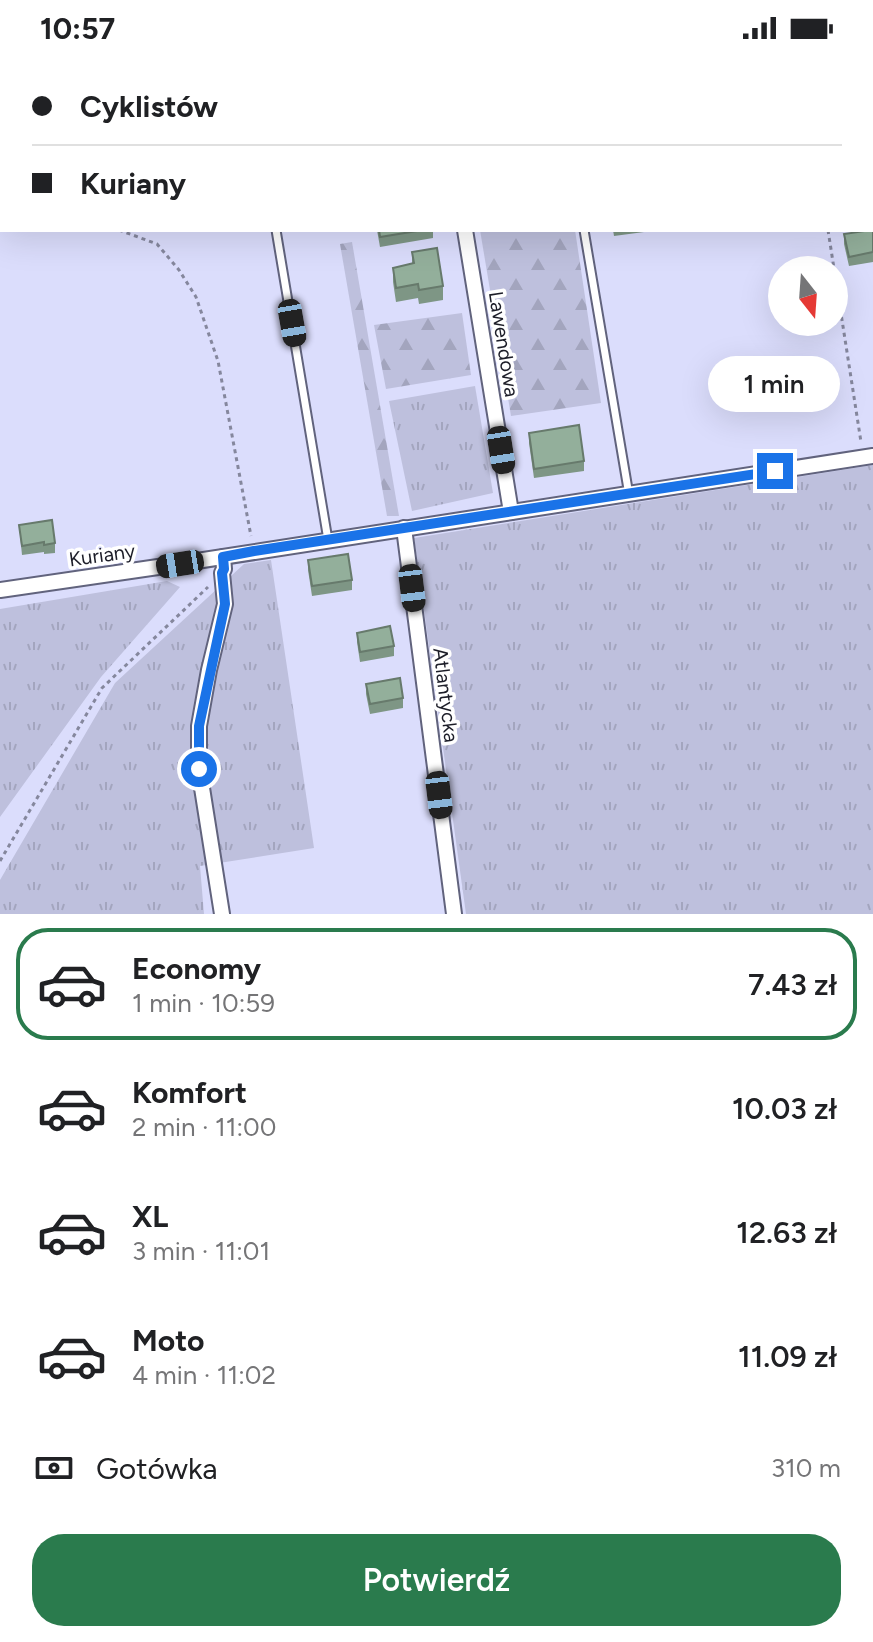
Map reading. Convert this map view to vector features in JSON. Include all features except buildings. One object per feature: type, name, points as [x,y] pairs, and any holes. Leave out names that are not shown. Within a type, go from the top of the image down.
[{"type":"street","name":"Lawendowa","points":[[465,232],[511,512]]},
{"type":"street","name":"Kuriany","points":[[0,590],[868,457]]},
{"type":"street","name":"Atlantycka","points":[[404,528],[454,914]]},
{"type":"street","points":[[222,914],[199,769],[199,726],[225,604],[223,557]]},
{"type":"lane","points":[[276,232],[328,540]]},
{"type":"lane","points":[[584,232],[629,495]]},
{"type":"path","points":[[124,232],[157,244],[196,297],[218,361],[254,551]]},
{"type":"path","points":[[828,232],[868,457]]},
{"type":"path","points":[[0,861],[102,688],[222,573]]},
{"type":"green space","points":[[480,232],[575,232],[601,403],[511,416]]},
{"type":"green space","points":[[352,242],[399,516],[387,516],[340,244]]},
{"type":"green space","points":[[462,313],[471,375],[386,389],[374,325]]},
{"type":"green space","points":[[475,386],[493,493],[412,511],[389,401]]},
{"type":"green space","points":[[873,465],[873,914],[466,914],[414,538]]},
{"type":"green space","points":[[271,560],[314,848],[200,866],[204,914],[0,914],[0,880],[115,683],[244,564]]},
{"type":"green space","points":[[167,581],[180,587],[101,677],[0,817],[0,609]]},
{"type":"route","points":[[199,769],[199,726],[225,604],[223,557],[775,471]]}]
